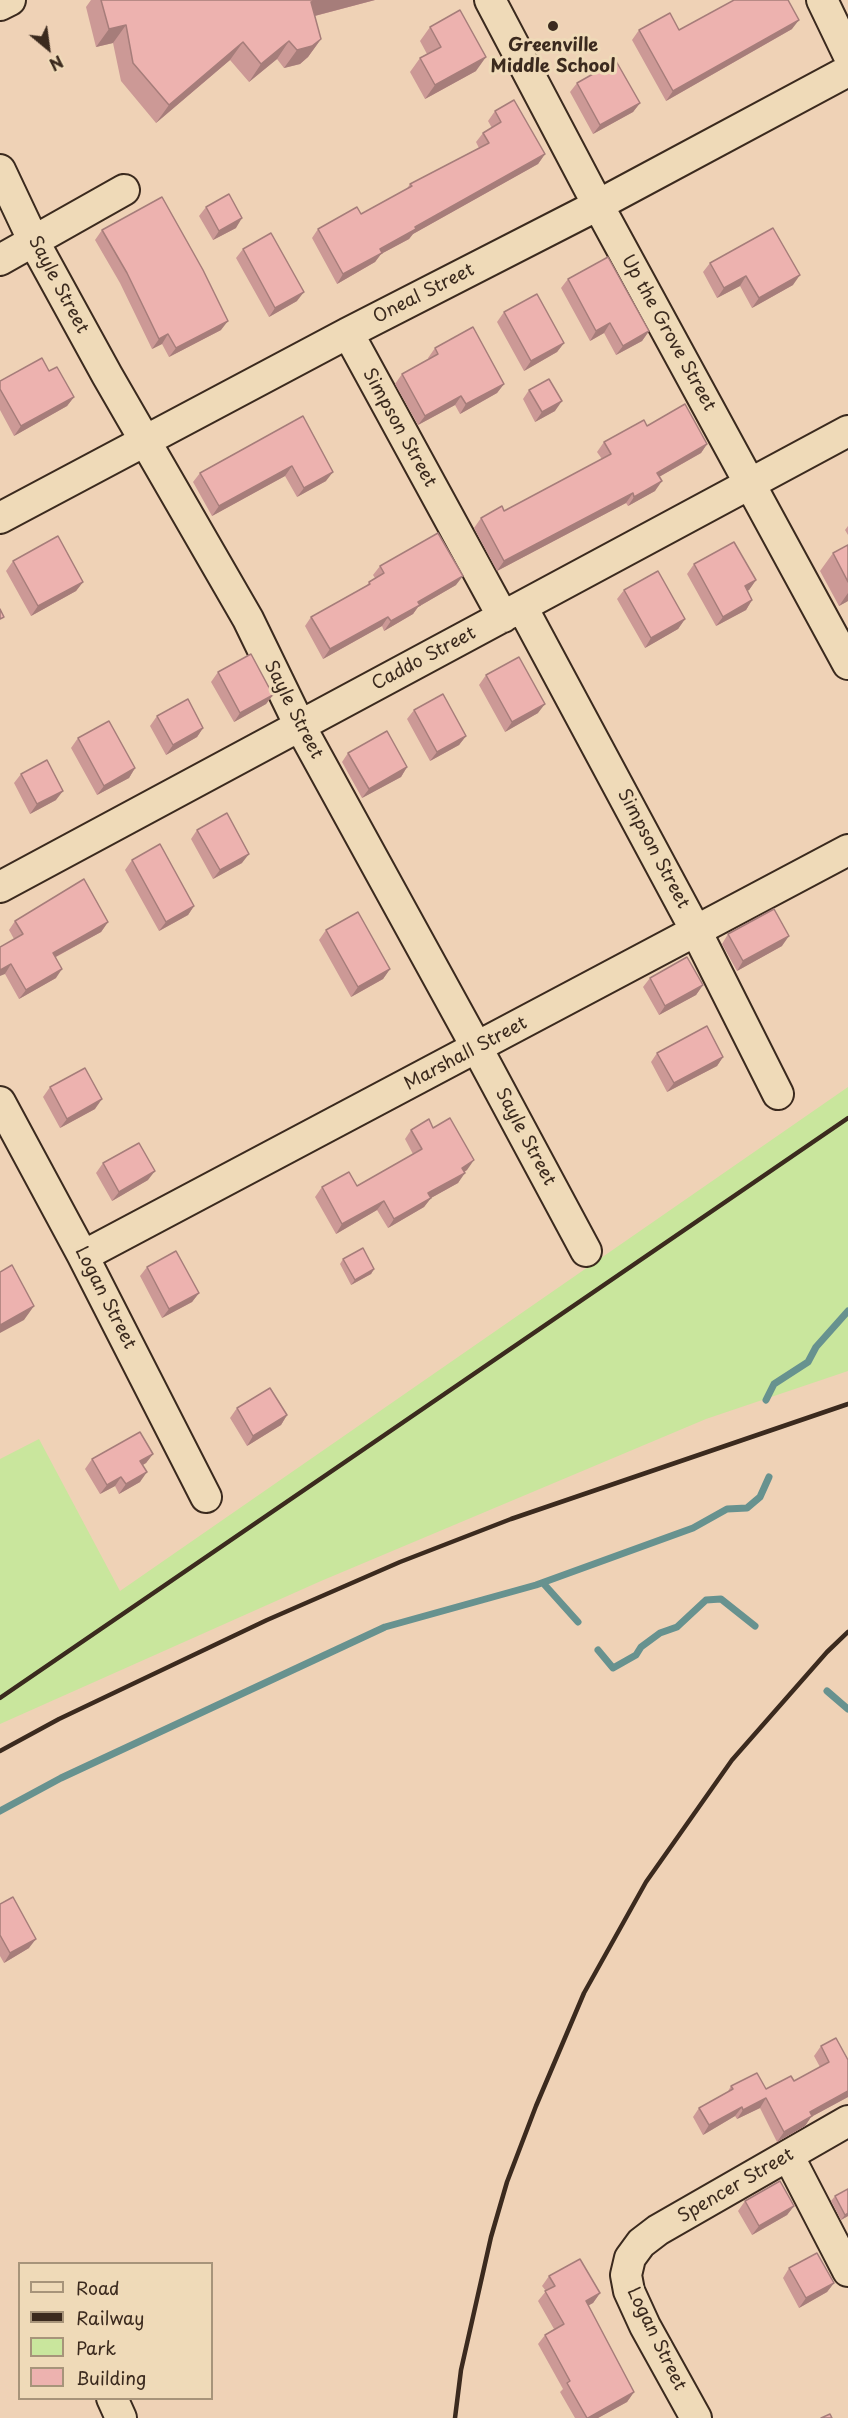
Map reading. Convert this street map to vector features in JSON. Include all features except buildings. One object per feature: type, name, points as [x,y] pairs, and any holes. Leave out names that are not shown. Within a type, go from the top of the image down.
[{"type":"street","points":[[0,5],[10,0]]},
{"type":"street","name":"Up the Grove Street","points":[[490,0],[598,205],[848,664]]},
{"type":"street","points":[[822,0],[848,54]]},
{"type":"street","name":"Oneal Street","points":[[0,518],[348,333],[598,205],[848,71]]},
{"type":"street","name":"Sayle Street","points":[[0,170],[34,242],[248,618],[300,726],[586,1251]]},
{"type":"street","points":[[0,260],[124,190]]},
{"type":"street","name":"Simpson Street","points":[[348,333],[696,932],[778,1094]]},
{"type":"street","name":"Caddo Street","points":[[0,887],[848,431]]},
{"type":"street","name":"Marshall Street","points":[[83,1256],[848,850]]},
{"type":"street","name":"Logan Street","points":[[0,1102],[12,1153],[83,1256],[206,1497]]},
{"type":"street","name":"Spencer Street","points":[[630,2258],[641,2243],[658,2230],[789,2157],[848,2121]]},
{"type":"street","points":[[789,2157],[848,2271]]},
{"type":"street","name":"Logan Street","points":[[630,2258],[626,2275],[629,2291],[645,2326],[696,2418]]},
{"type":"street","points":[[113,2400],[121,2418]]},
{"type":"green space","points":[[848,1087],[848,1371],[706,1419],[321,1581],[0,1724],[0,1459],[39,1439],[120,1591]]},
{"type":"waterway","points":[[766,1400],[774,1384],[808,1362],[816,1347],[848,1311]]},
{"type":"waterway","points":[[0,1811],[61,1778],[385,1627],[536,1585],[693,1528],[727,1509],[747,1508],[760,1497],[769,1477]]},
{"type":"waterway","points":[[543,1583],[578,1622]]},
{"type":"waterway","points":[[598,1650],[613,1668],[636,1655],[641,1647],[660,1633],[677,1627],[706,1600],[721,1599],[755,1626]]},
{"type":"waterway","points":[[827,1691],[848,1709]]},
{"type":"railway","points":[[0,1698],[848,1118]]},
{"type":"railway","points":[[0,1751],[59,1719],[267,1620],[400,1562],[511,1519],[848,1404]]},
{"type":"railway","points":[[455,2418],[461,2370],[491,2237],[507,2182],[536,2106],[584,1993],[646,1882],[732,1760],[827,1652],[848,1632]]},
{"type":"place","name":"Greenville Middle School","points":[[553,26]]}]
